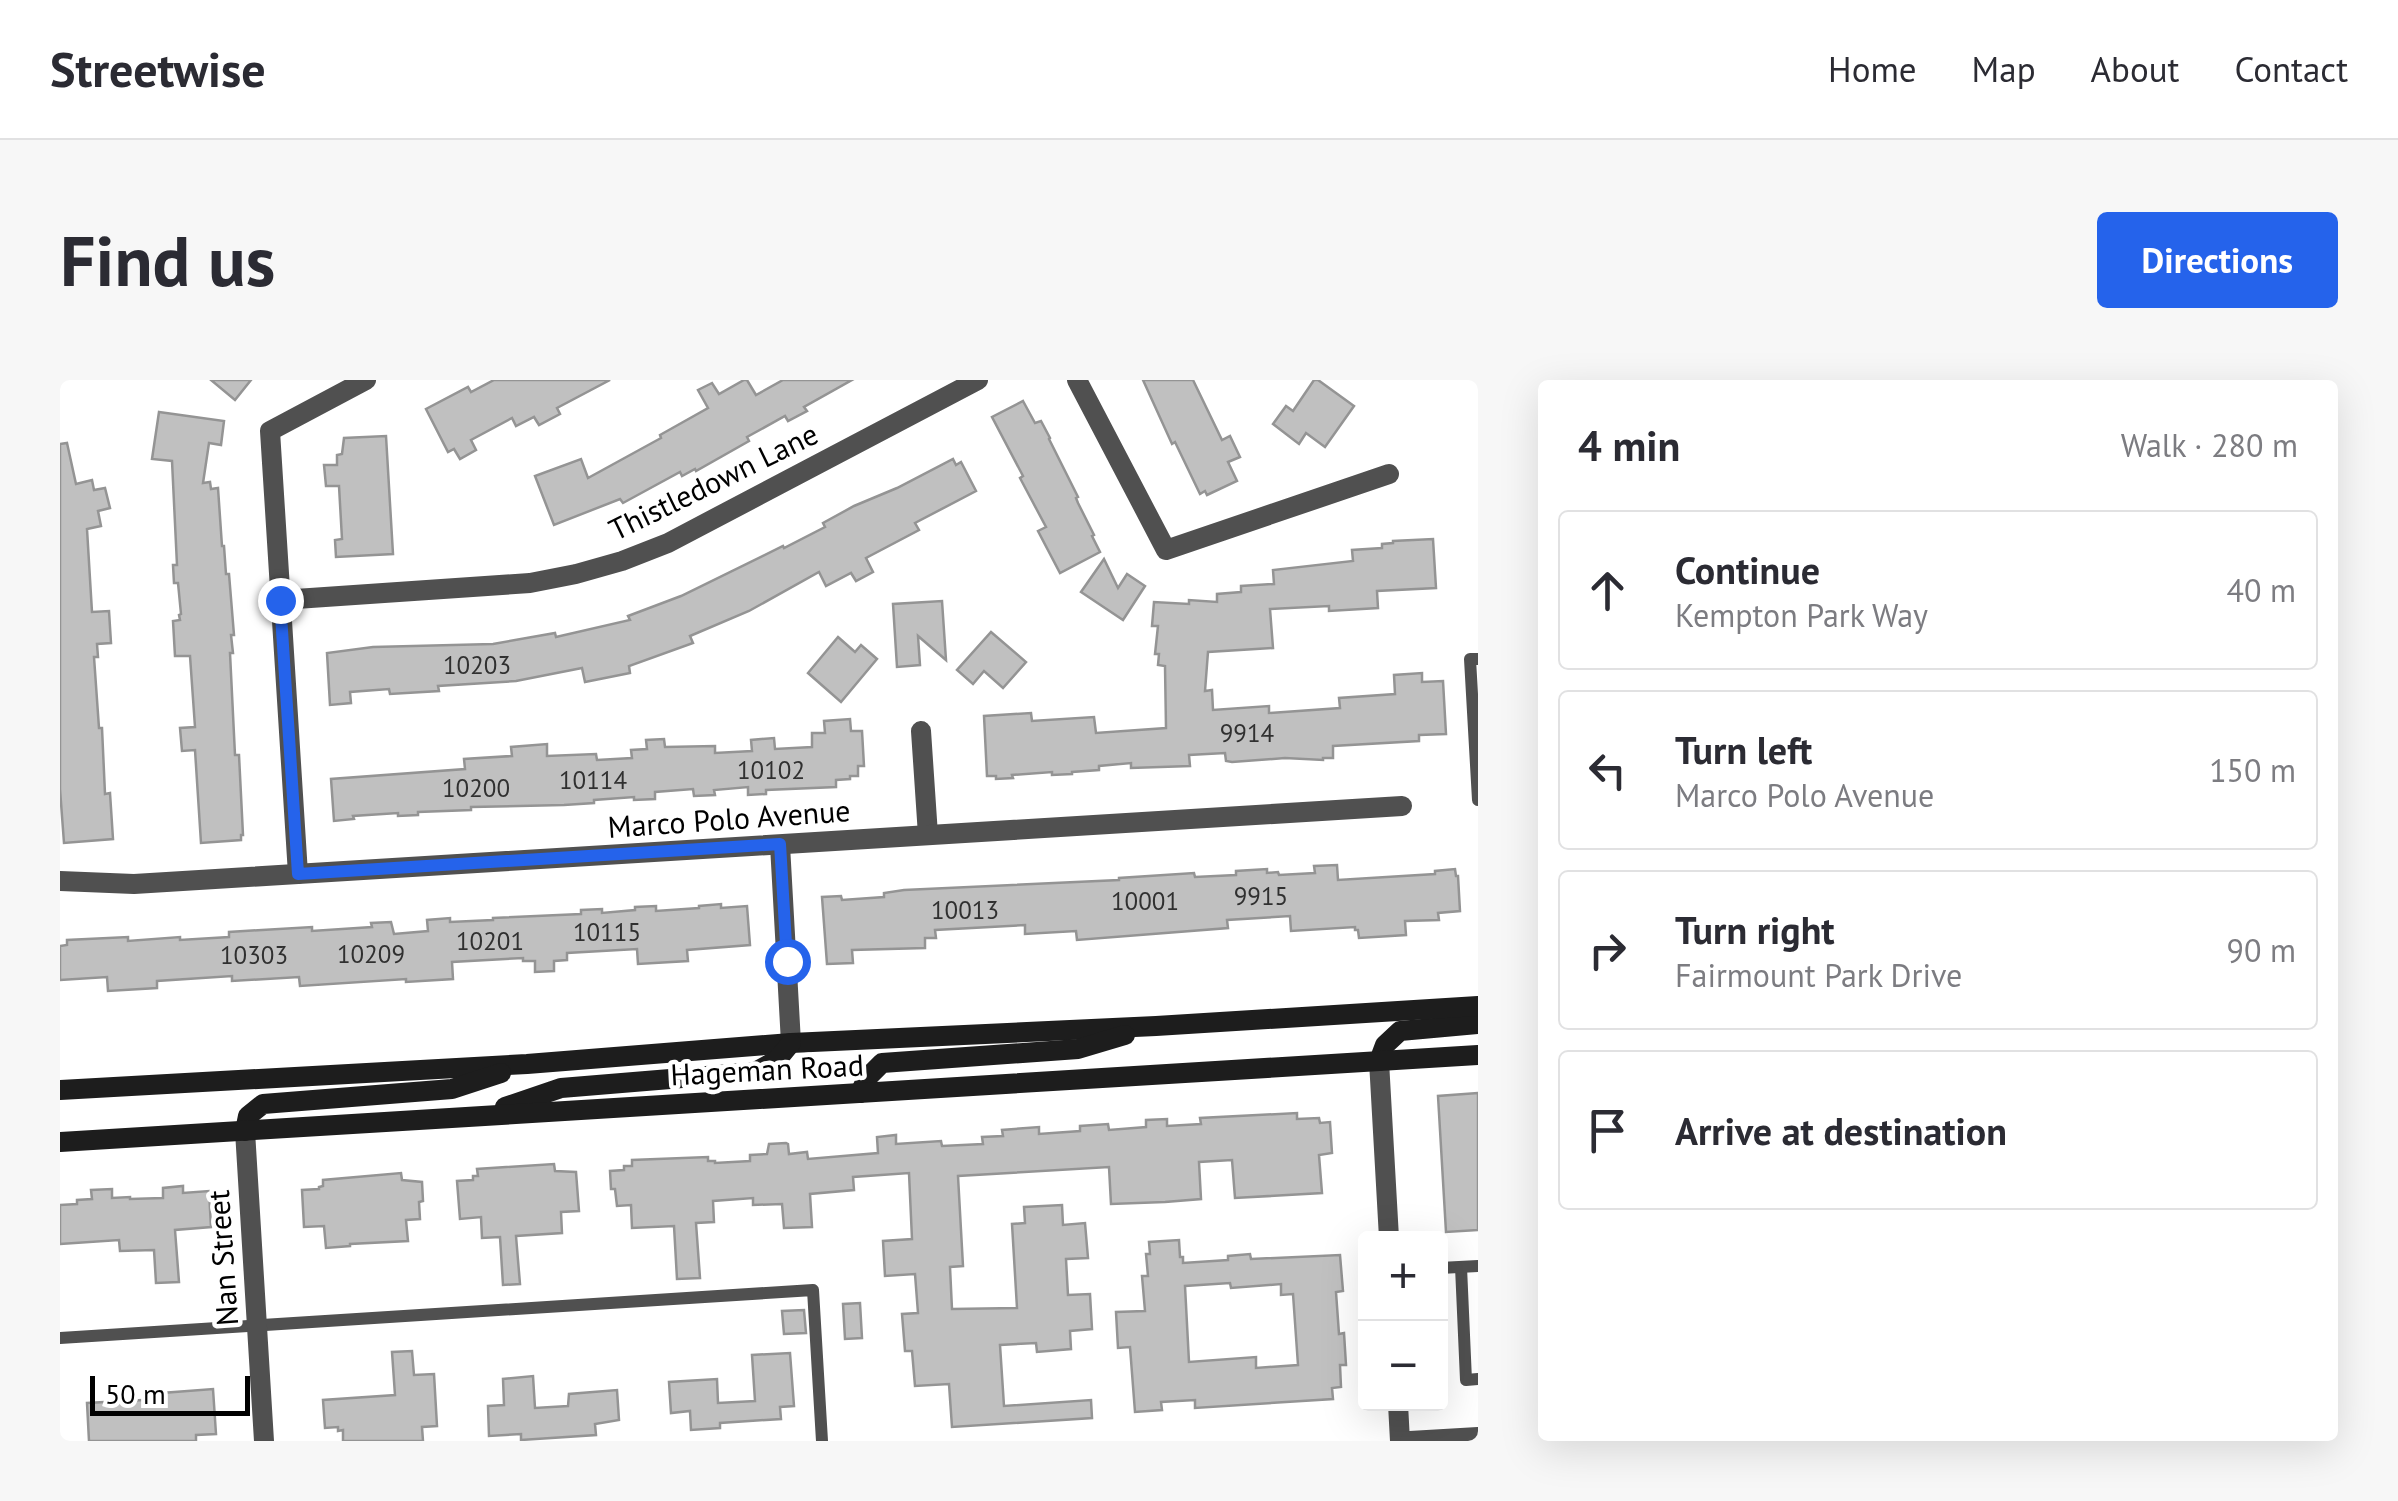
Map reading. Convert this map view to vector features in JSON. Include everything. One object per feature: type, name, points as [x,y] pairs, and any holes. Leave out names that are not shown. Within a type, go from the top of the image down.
[{"type":"main road","name":"Hageman Road","points":[[60,1090],[527,1064],[791,1043],[1478,1006]]},
{"type":"main road","points":[[1379,1061],[1385,1046],[1400,1031],[1478,1024]]},
{"type":"main road","points":[[860,1094],[866,1078],[882,1063],[1078,1050],[1156,1026]]},
{"type":"main road","points":[[480,1116],[562,1088],[755,1072],[777,1060],[791,1043]]},
{"type":"main road","name":"Hageman Road","points":[[60,1142],[1478,1055]]},
{"type":"main road","points":[[244,1132],[248,1116],[263,1104],[452,1089],[527,1064]]},
{"type":"street","points":[[298,874],[270,431],[366,380]]},
{"type":"street","name":"Thistledown Lane","points":[[280,600],[530,583],[622,561],[668,542],[978,380]]},
{"type":"street","points":[[1077,380],[1166,550],[1389,474]]},
{"type":"street","points":[[921,731],[928,835]]},
{"type":"street","name":"Marco Polo Avenue","points":[[60,881],[134,884],[1402,806]]},
{"type":"street","points":[[780,844],[791,1043]]},
{"type":"street","points":[[1379,1061],[1389,1231]]},
{"type":"street","name":"Nan Street","points":[[244,1132],[264,1441]]},
{"type":"street","points":[[1398,1411],[1400,1441]]},
{"type":"street","points":[[1410,1441],[1478,1437]]},
{"type":"lane","points":[[1478,659],[1470,660],[1478,800]]},
{"type":"lane","points":[[1448,1268],[1478,1266]]},
{"type":"lane","points":[[1460,1267],[1466,1380],[1478,1379]]},
{"type":"lane","points":[[60,1338],[812,1290],[822,1441]]},
{"type":"building","points":[[211,380],[251,380],[235,400]]},
{"type":"building","points":[[494,380],[610,380],[557,408],[560,414],[539,425],[534,417],[516,426],[512,418],[471,440],[476,450],[460,459],[454,449],[448,452],[426,409],[468,387],[471,392]]},
{"type":"building","points":[[744,380],[756,395],[783,380],[852,380],[804,407],[807,411],[788,421],[785,416],[696,471],[682,476],[680,472],[623,503],[620,499],[554,525],[535,476],[581,459],[588,478],[708,408],[698,390],[712,383],[719,394]]},
{"type":"building","points":[[1143,380],[1193,380],[1222,440],[1230,436],[1240,457],[1228,462],[1237,481],[1207,495],[1205,491],[1200,494]]},
{"type":"building","points":[[1314,380],[1354,406],[1325,447],[1306,433],[1299,444],[1273,424],[1286,406],[1293,411]]},
{"type":"building","points":[[1023,401],[1035,423],[1041,421],[1050,438],[1100,552],[1060,573],[1038,531],[1046,527],[992,417]]},
{"type":"building","points":[[159,412],[224,421],[221,445],[209,443],[203,483],[210,482],[211,489],[218,488],[222,546],[229,574],[241,840],[201,843],[195,750],[182,751],[180,728],[195,727],[190,656],[175,656],[173,621],[180,620],[181,614],[178,583],[174,583],[173,565],[177,565],[172,461],[152,459]]},
{"type":"building","points":[[386,436],[393,554],[336,557],[335,540],[342,539],[339,486],[326,486],[324,465],[337,465],[344,438]]},
{"type":"building","points":[[67,443],[76,484],[92,480],[94,490],[105,488],[110,508],[98,511],[101,526],[87,529],[92,612],[109,611],[111,643],[97,644],[98,657],[94,657],[105,794],[110,793],[113,839],[64,843],[60,789],[60,444]]},
{"type":"building","points":[[953,459],[956,465],[961,462],[976,491],[915,523],[919,530],[866,558],[873,572],[856,581],[851,573],[826,586],[819,572],[749,611],[690,636],[693,643],[629,666],[630,673],[585,682],[582,668],[516,681],[438,686],[439,691],[350,692],[351,703],[330,705],[327,653],[373,647],[493,644],[555,633],[556,637],[630,620],[628,616],[784,548],[825,527],[823,523],[854,506]]},
{"type":"building","points":[[1433,539],[1436,588],[1377,591],[1378,608],[1270,609],[1273,648],[1208,652],[1205,691],[1212,690],[1213,710],[1269,706],[1269,713],[1340,708],[1339,698],[1395,694],[1394,675],[1422,673],[1422,682],[1443,681],[1446,734],[1419,735],[1419,741],[1333,746],[1333,758],[1323,760],[1232,762],[1226,761],[1225,753],[1189,755],[1190,766],[1131,768],[1131,763],[1072,774],[1052,772],[996,779],[987,776],[984,716],[1031,713],[1032,721],[1094,717],[1096,733],[1166,728],[1165,666],[1158,665],[1159,654],[1155,654],[1158,626],[1152,626],[1154,602],[1217,602],[1217,594],[1241,592],[1241,586],[1274,584],[1273,570],[1353,561],[1352,550],[1382,548],[1382,544],[1393,541]]},
{"type":"building","points":[[1104,559],[1118,588],[1127,574],[1145,586],[1123,620],[1081,592]]},
{"type":"building","points":[[942,601],[946,660],[918,636],[920,665],[897,667],[893,604]]},
{"type":"building","points":[[991,632],[1026,662],[1003,688],[984,671],[973,684],[957,670]]},
{"type":"building","points":[[838,637],[855,652],[861,645],[877,659],[841,702],[808,673]]},
{"type":"building","points":[[850,719],[851,731],[862,731],[864,766],[858,766],[858,776],[836,780],[836,787],[766,790],[766,794],[748,795],[748,787],[694,796],[693,789],[655,792],[655,799],[471,807],[418,815],[353,816],[354,819],[334,821],[331,779],[465,769],[464,759],[512,756],[511,747],[547,744],[547,756],[596,754],[597,760],[632,758],[631,750],[647,749],[646,740],[664,739],[665,747],[715,746],[715,753],[752,751],[751,740],[774,738],[775,749],[812,747],[812,733],[825,733],[824,721]]},
{"type":"building","points":[[1337,865],[1338,880],[1435,874],[1455,869],[1460,911],[1438,913],[1439,920],[1405,921],[1406,935],[1359,938],[1355,927],[1291,931],[1290,916],[1227,920],[1228,928],[1077,940],[1076,931],[1025,934],[1025,925],[935,930],[936,938],[925,938],[925,948],[852,950],[853,963],[827,964],[822,897],[841,896],[842,900],[884,897],[884,893],[904,890],[1194,873],[1195,877],[1236,875],[1236,871],[1267,869],[1267,873],[1279,875],[1315,873],[1314,866]]},
{"type":"building","points":[[721,904],[721,908],[747,906],[750,945],[687,950],[688,961],[638,964],[637,949],[567,953],[567,960],[554,961],[554,971],[535,972],[535,961],[523,958],[452,962],[453,979],[406,982],[300,986],[299,977],[232,981],[232,976],[157,981],[157,988],[108,991],[107,977],[60,980],[60,946],[67,945],[67,940],[180,940],[229,937],[229,932],[312,927],[312,931],[391,922],[394,934],[428,931],[427,920],[493,920],[581,914],[581,910],[602,909],[602,913],[656,906],[656,911]]},
{"type":"building","points":[[1478,1093],[1478,1230],[1446,1231],[1438,1096]]},
{"type":"building","points":[[1297,1113],[1297,1119],[1330,1122],[1332,1153],[1319,1155],[1322,1193],[1235,1198],[1232,1160],[1199,1162],[1201,1199],[1165,1202],[1111,1204],[1109,1167],[958,1176],[963,1266],[950,1267],[952,1309],[1017,1308],[1012,1224],[1025,1223],[1024,1207],[1062,1205],[1063,1225],[1085,1223],[1088,1258],[1066,1259],[1068,1295],[1090,1294],[1092,1329],[1070,1331],[1071,1349],[1037,1352],[1036,1343],[1000,1345],[1004,1406],[1091,1400],[1092,1418],[952,1427],[949,1384],[915,1386],[912,1351],[905,1351],[902,1314],[918,1313],[915,1274],[885,1276],[883,1241],[912,1239],[909,1173],[853,1177],[854,1190],[810,1194],[812,1227],[784,1228],[782,1204],[753,1205],[753,1198],[713,1201],[714,1222],[696,1223],[700,1278],[677,1279],[674,1226],[632,1228],[631,1205],[617,1206],[615,1189],[611,1189],[610,1171],[632,1166],[632,1160],[708,1157],[708,1161],[715,1163],[750,1161],[750,1155],[767,1154],[769,1144],[786,1143],[789,1154],[807,1152],[808,1159],[878,1153],[877,1137],[896,1135],[896,1144],[983,1144],[982,1137],[1003,1136],[1002,1130],[1039,1127],[1039,1134],[1108,1124],[1109,1130],[1146,1127],[1146,1120],[1167,1119],[1167,1126],[1201,1124],[1200,1118]]},
{"type":"building","points":[[554,1164],[555,1171],[576,1172],[579,1211],[561,1212],[562,1233],[516,1236],[520,1284],[503,1285],[500,1237],[482,1238],[481,1217],[460,1219],[457,1181],[473,1180],[473,1176],[478,1176],[477,1169]]},
{"type":"building","points":[[401,1173],[402,1180],[422,1182],[420,1219],[406,1220],[408,1241],[326,1248],[324,1226],[304,1227],[302,1190],[319,1189],[323,1180]]},
{"type":"building","points":[[183,1186],[183,1193],[209,1191],[211,1227],[175,1230],[179,1282],[156,1283],[154,1250],[120,1251],[119,1240],[60,1244],[60,1205],[92,1199],[91,1190],[112,1189],[112,1198],[163,1198],[163,1188]]},
{"type":"building","points":[[1179,1240],[1183,1263],[1228,1260],[1228,1256],[1250,1254],[1251,1259],[1340,1255],[1343,1291],[1336,1292],[1346,1365],[1340,1365],[1341,1387],[1332,1388],[1333,1399],[1195,1408],[1195,1400],[1161,1402],[1162,1410],[1135,1412],[1130,1347],[1118,1348],[1116,1312],[1145,1311],[1142,1276],[1148,1276],[1149,1242]],"holes":[[[1230,1283],[1231,1288],[1281,1284],[1281,1295],[1293,1294],[1298,1365],[1256,1368],[1256,1357],[1189,1362],[1185,1286]]]},
{"type":"building","points":[[860,1303],[862,1338],[845,1339],[843,1304]]},
{"type":"building","points":[[804,1310],[806,1333],[784,1334],[782,1311]]},
{"type":"building","points":[[412,1351],[414,1375],[434,1374],[437,1426],[422,1427],[423,1441],[343,1441],[343,1430],[325,1428],[323,1400],[395,1395],[392,1352]]},
{"type":"building","points":[[790,1353],[794,1406],[780,1407],[781,1419],[720,1423],[720,1428],[691,1430],[690,1411],[671,1413],[669,1382],[717,1379],[718,1403],[755,1401],[752,1355]]},
{"type":"building","points":[[533,1376],[535,1408],[568,1406],[569,1394],[617,1390],[619,1420],[595,1424],[596,1435],[521,1440],[521,1434],[489,1436],[488,1406],[504,1405],[503,1379]]},
{"type":"building","points":[[213,1389],[216,1434],[196,1435],[196,1441],[89,1441],[87,1403],[162,1399],[162,1393]]},
{"type":"route","points":[[280,600],[298,874],[780,844],[787,961]]}]
